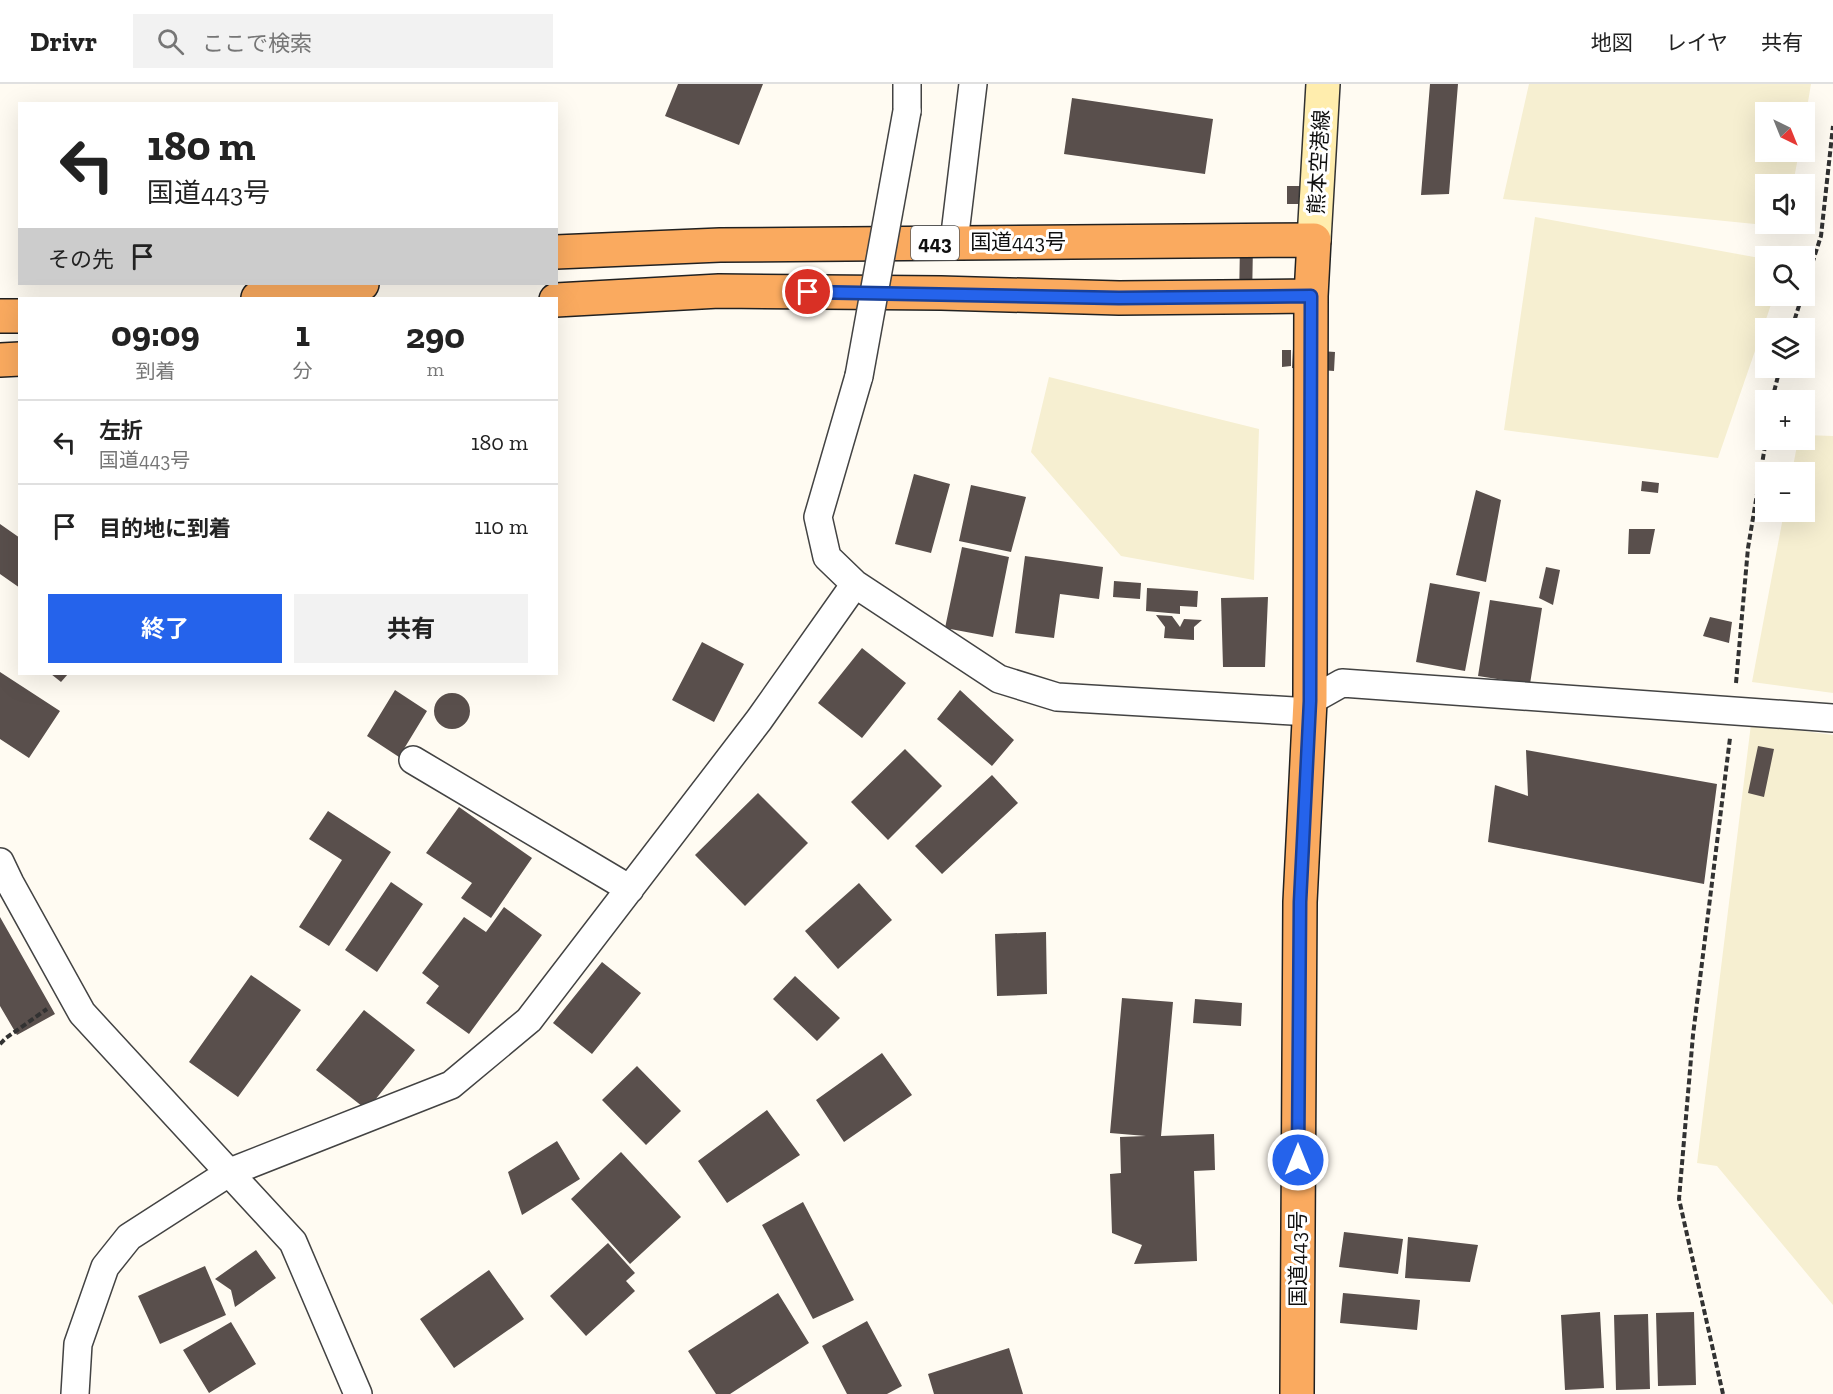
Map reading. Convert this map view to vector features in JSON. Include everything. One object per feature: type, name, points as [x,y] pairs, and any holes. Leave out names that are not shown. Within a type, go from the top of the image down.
[{"type":"highway","name":"国道443号","points":[[558,252],[720,245],[1314,240],[1311,296],[1310,706],[1300,902],[1297,1394]]},
{"type":"highway","points":[[265,297],[355,285]]},
{"type":"highway","points":[[558,300],[719,291],[941,293],[1119,298],[1311,296]]},
{"type":"highway","points":[[0,316],[18,316]]},
{"type":"highway","points":[[0,360],[18,359]]},
{"type":"main road","name":"熊本空港線","points":[[1314,240],[1323,84]]},
{"type":"street","points":[[907,84],[907,111],[859,376],[818,517],[827,558],[855,584],[999,679],[1057,697],[1310,706],[1342,683],[1833,718]]},
{"type":"street","points":[[954,242],[973,84]]},
{"type":"street","points":[[75,1394],[78,1344],[105,1267],[129,1237],[230,1172],[450,1085],[529,1020],[759,720],[855,584]]},
{"type":"street","points":[[413,760],[630,890]]},
{"type":"street","points":[[0,862],[82,1013],[293,1242],[358,1394]]},
{"type":"path","points":[[1815,255],[1821,236],[1833,126]]},
{"type":"path","points":[[1723,1394],[1679,1199],[1693,1035],[1734,710],[1748,548],[1764,450]]},
{"type":"path","points":[[0,1044],[70,993]]},
{"type":"shaded area","points":[[1529,84],[1811,84],[1808,102],[1755,102],[1755,162],[1797,162],[1795,174],[1755,174],[1755,224],[1503,199]]},
{"type":"shaded area","points":[[1535,217],[1755,257],[1755,306],[1771,306],[1766,318],[1755,318],[1755,351],[1718,458],[1504,430]]},
{"type":"shaded area","points":[[1049,377],[1259,429],[1254,580],[1121,556],[1031,452]]},
{"type":"shaded area","points":[[1815,435],[1833,436],[1833,693],[1752,682],[1782,522],[1815,522],[1815,462],[1794,462],[1796,450],[1815,450]]},
{"type":"shaded area","points":[[1751,724],[1833,735],[1833,1305],[1717,1166],[1697,1163]]},
{"type":"building","points":[[678,84],[763,84],[739,145],[665,116]]},
{"type":"building","points":[[1430,84],[1458,84],[1449,194],[1421,195]]},
{"type":"building","points":[[1072,98],[1213,119],[1205,174],[1064,154]]},
{"type":"building","points":[[1287,186],[1333,186],[1334,204],[1287,204]]},
{"type":"building","points":[[1240,244],[1253,244],[1252,302],[1239,301]]},
{"type":"building","points":[[1293,349],[1335,352],[1334,371],[1292,368]]},
{"type":"building","points":[[1282,350],[1291,350],[1291,366],[1282,367]]},
{"type":"building","points":[[914,474],[950,484],[931,553],[895,544]]},
{"type":"building","points":[[1642,481],[1659,483],[1658,493],[1641,491]]},
{"type":"building","points":[[971,485],[1026,497],[1011,552],[959,541]]},
{"type":"building","points":[[1476,490],[1501,500],[1486,582],[1456,575]]},
{"type":"building","points":[[0,524],[18,537],[18,587],[0,574]]},
{"type":"building","points":[[1629,529],[1655,529],[1650,554],[1628,554]]},
{"type":"building","points":[[962,547],[1009,557],[993,637],[945,628]]},
{"type":"building","points":[[1025,556],[1103,567],[1099,599],[1060,594],[1054,638],[1015,633]]},
{"type":"building","points":[[1546,567],[1560,570],[1553,605],[1539,598]]},
{"type":"building","points":[[1114,581],[1141,583],[1140,599],[1113,597]]},
{"type":"building","points":[[1430,583],[1480,592],[1465,671],[1416,662]]},
{"type":"building","points":[[1147,588],[1198,591],[1197,607],[1180,606],[1180,614],[1146,611]]},
{"type":"building","points":[[1268,597],[1265,667],[1223,667],[1221,598]]},
{"type":"building","points":[[1490,600],[1542,608],[1530,684],[1478,676]]},
{"type":"building","points":[[1156,615],[1172,616],[1180,627],[1184,619],[1202,620],[1194,627],[1194,640],[1164,638],[1165,627]]},
{"type":"building","points":[[1710,617],[1732,622],[1729,643],[1703,636]]},
{"type":"building","points":[[702,642],[744,664],[714,722],[672,700]]},
{"type":"building","points":[[862,648],[906,683],[862,738],[818,703]]},
{"type":"building","points":[[0,672],[60,711],[29,758],[0,739]]},
{"type":"building","points":[[52,675],[67,675],[61,682]]},
{"type":"building","points":[[395,690],[427,711],[399,757],[367,736]]},
{"type":"building","points":[[960,690],[1014,740],[992,766],[937,719]]},
{"type":"building","points":[[452,693],[465,698],[470,711],[465,724],[452,729],[439,724],[434,711],[439,698]]},
{"type":"building","points":[[1758,746],[1774,749],[1764,797],[1748,793]]},
{"type":"building","points":[[905,749],[942,786],[888,840],[851,802]]},
{"type":"building","points":[[1526,750],[1717,784],[1704,884],[1488,842],[1495,785],[1528,796]]},
{"type":"building","points":[[992,775],[1018,803],[942,874],[915,846]]},
{"type":"building","points":[[758,793],[808,843],[745,906],[695,855]]},
{"type":"building","points":[[459,807],[532,858],[491,918],[461,898],[472,883],[426,853]]},
{"type":"building","points":[[328,811],[391,852],[329,946],[299,927],[342,860],[309,839]]},
{"type":"building","points":[[391,882],[423,904],[377,972],[345,950]]},
{"type":"building","points":[[859,883],[892,920],[838,969],[805,931]]},
{"type":"building","points":[[504,907],[542,935],[469,1034],[426,1003],[439,986],[422,973],[464,917],[486,932]]},
{"type":"building","points":[[0,917],[55,1014],[17,1035],[0,1006]]},
{"type":"building","points":[[1046,932],[1047,994],[997,996],[995,934]]},
{"type":"building","points":[[602,962],[641,993],[592,1054],[553,1023]]},
{"type":"building","points":[[251,975],[301,1010],[238,1097],[189,1062]]},
{"type":"building","points":[[795,976],[840,1018],[817,1041],[773,999]]},
{"type":"building","points":[[1122,998],[1173,1002],[1161,1136],[1214,1134],[1215,1170],[1194,1171],[1197,1261],[1134,1264],[1142,1245],[1112,1233],[1110,1174],[1121,1173],[1120,1137],[1146,1136],[1110,1133]]},
{"type":"building","points":[[1195,999],[1242,1003],[1241,1026],[1193,1023]]},
{"type":"building","points":[[364,1010],[415,1050],[367,1110],[316,1070]]},
{"type":"building","points":[[882,1053],[912,1095],[844,1142],[816,1100]]},
{"type":"building","points":[[637,1066],[681,1111],[646,1145],[602,1100]]},
{"type":"building","points":[[767,1110],[800,1155],[727,1203],[698,1161]]},
{"type":"building","points":[[557,1141],[580,1179],[522,1215],[508,1172]]},
{"type":"building","points":[[621,1152],[681,1217],[630,1264],[571,1199]]},
{"type":"building","points":[[803,1202],[854,1300],[813,1319],[762,1225]]},
{"type":"building","points":[[1344,1232],[1403,1239],[1398,1274],[1339,1267]]},
{"type":"building","points":[[1408,1237],[1478,1245],[1470,1282],[1405,1278]]},
{"type":"building","points":[[608,1243],[635,1273],[626,1281],[635,1291],[586,1336],[550,1296]]},
{"type":"building","points":[[256,1250],[276,1278],[235,1307],[231,1290],[215,1279]]},
{"type":"building","points":[[205,1266],[226,1315],[160,1344],[138,1296]]},
{"type":"building","points":[[489,1270],[524,1319],[454,1368],[420,1319]]},
{"type":"building","points":[[778,1293],[809,1343],[730,1394],[716,1394],[688,1351]]},
{"type":"building","points":[[1343,1293],[1420,1300],[1417,1330],[1340,1323]]},
{"type":"building","points":[[1600,1312],[1604,1388],[1565,1390],[1561,1315]]},
{"type":"building","points":[[1694,1312],[1696,1385],[1658,1386],[1656,1313]]},
{"type":"building","points":[[1648,1314],[1650,1389],[1616,1390],[1614,1315]]},
{"type":"building","points":[[867,1321],[902,1386],[887,1394],[847,1394],[822,1346]]},
{"type":"building","points":[[231,1322],[256,1364],[209,1393],[183,1350]]},
{"type":"building","points":[[1009,1348],[1023,1394],[934,1394],[928,1374]]},
{"type":"route","points":[[808,292],[1119,298],[1311,296],[1310,701],[1300,902],[1298,1160]]}]
